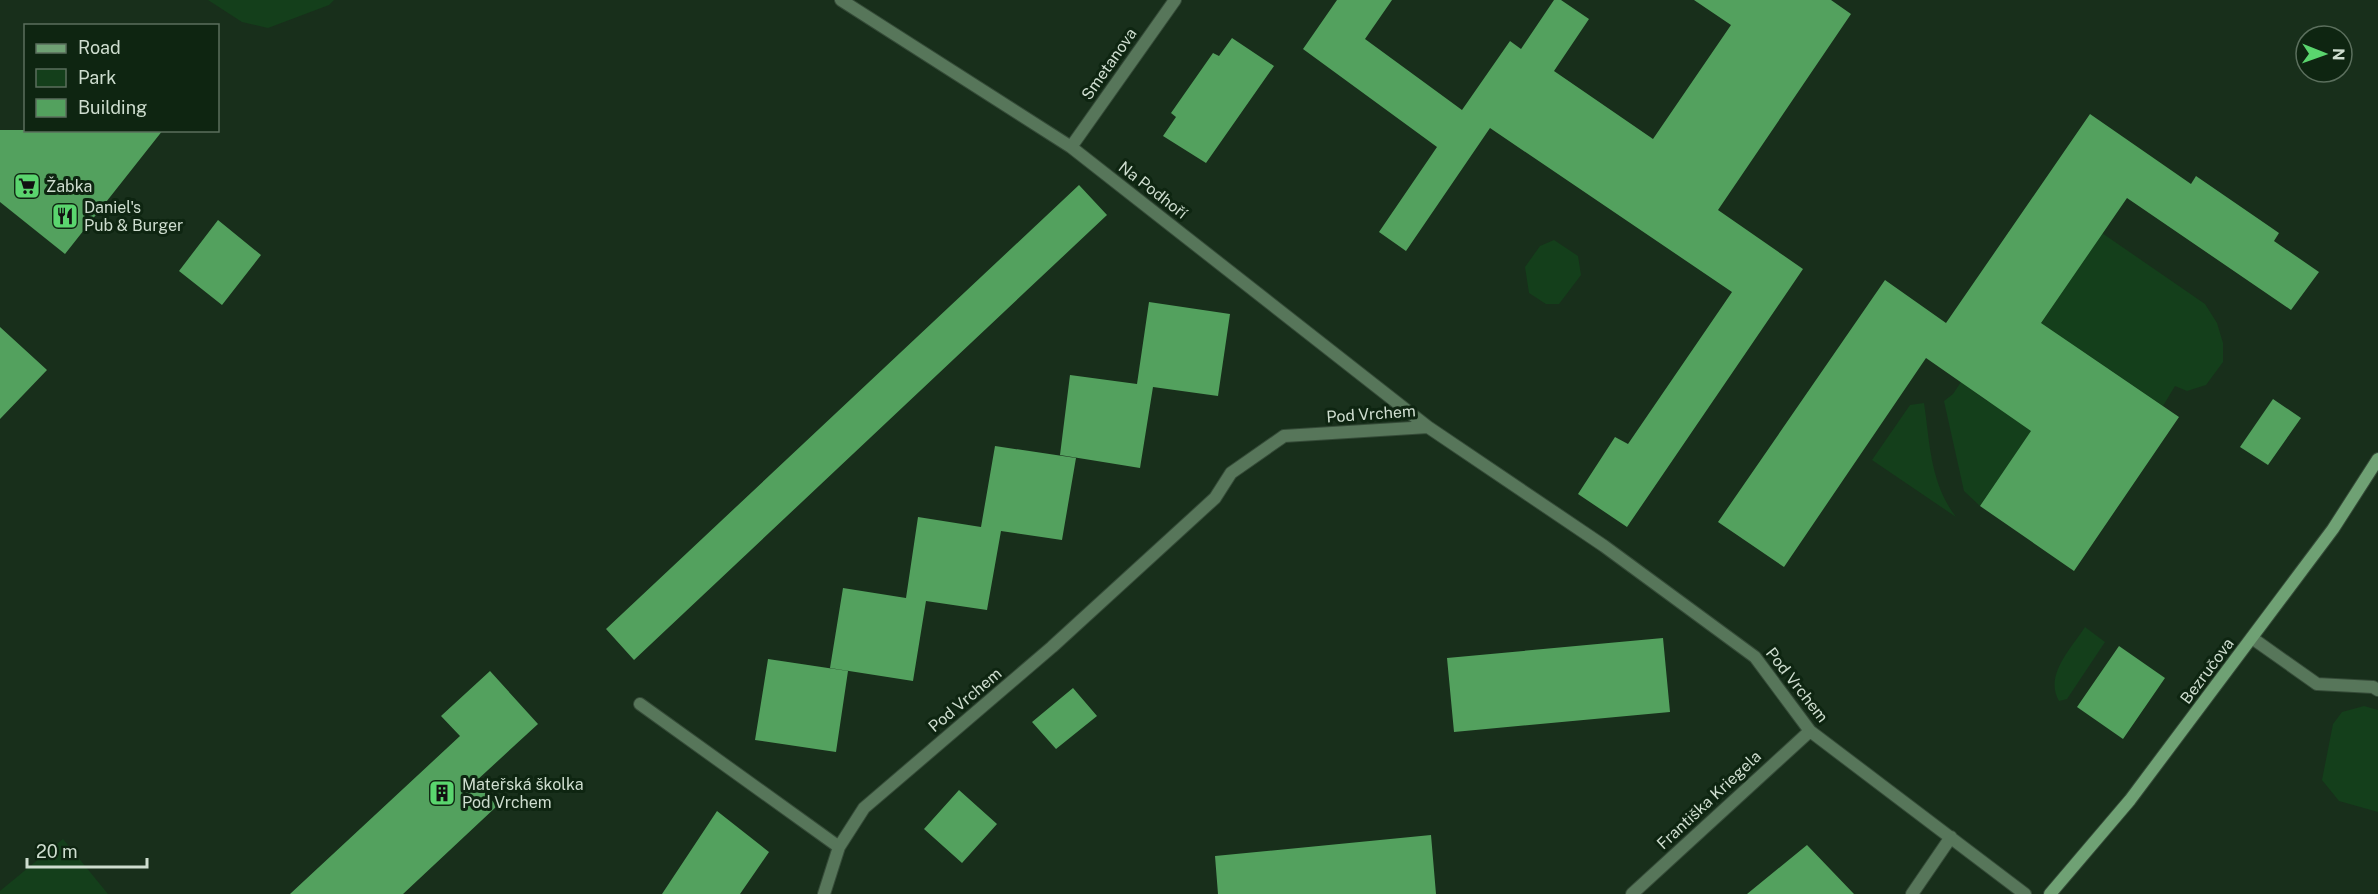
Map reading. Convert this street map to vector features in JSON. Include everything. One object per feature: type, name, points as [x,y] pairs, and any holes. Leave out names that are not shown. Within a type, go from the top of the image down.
[{"type":"street","name":"Na Podhoří","points":[[841,0],[1071,147],[1428,427]]},
{"type":"street","name":"Smetanova","points":[[1071,147],[1175,0]]},
{"type":"street","name":"Pod Vrchem","points":[[824,894],[839,847],[864,808],[1078,624],[1215,498],[1231,473],[1284,436],[1428,427],[1604,546],[1755,657],[1810,731],[2025,894]]},
{"type":"street","name":"Bezručova","points":[[2050,894],[2130,800],[2333,529],[2378,459]]},
{"type":"street","points":[[2252,638],[2317,684],[2373,687],[2378,690]]},
{"type":"street","points":[[640,704],[839,847]]},
{"type":"street","name":"Františka Kriegela","points":[[1632,894],[1810,731]]},
{"type":"street","points":[[1912,894],[1951,837]]},
{"type":"green space","points":[[208,0],[334,0],[329,5],[268,28],[242,22]]},
{"type":"green space","points":[[2102,233],[2205,304],[2217,323],[2223,343],[2223,362],[2206,385],[2187,391],[2175,386],[2163,406],[2085,353],[2031,338]]},
{"type":"green space","points":[[1554,240],[1578,256],[1581,275],[1559,304],[1546,304],[1529,293],[1525,267],[1540,246]]},
{"type":"green space","points":[[1961,382],[1987,401],[2043,415],[1980,506],[1964,491],[1944,401],[1953,394]]},
{"type":"green space","points":[[1924,403],[1936,477],[1947,504],[1956,517],[1872,460],[1910,405]]},
{"type":"green space","points":[[2085,627],[2105,642],[2067,699],[2059,701],[2055,691],[2057,672],[2061,662]]},
{"type":"green space","points":[[2364,706],[2378,710],[2378,812],[2339,801],[2322,780],[2333,724],[2342,712]]},
{"type":"green space","points":[[63,839],[108,894],[0,894],[0,891]]},
{"type":"building","points":[[1337,0],[1392,0],[1365,39],[1462,110],[1510,41],[1521,49],[1554,0],[1561,0],[1589,19],[1554,71],[1653,139],[1731,25],[1694,0],[1831,0],[1851,14],[1718,210],[1803,269],[1627,527],[1578,494],[1615,437],[1628,444],[1732,292],[1490,128],[1406,251],[1379,232],[1437,147],[1303,49]]},
{"type":"building","points":[[1232,38],[1274,66],[1206,163],[1163,136],[1176,117],[1171,113],[1213,53],[1219,56]]},
{"type":"building","points":[[2090,114],[2191,184],[2196,176],[2279,233],[2274,241],[2319,272],[2291,310],[2127,198],[2041,323],[2179,417],[2074,571],[1980,506],[2031,431],[1926,358],[1784,567],[1718,522],[1885,280],[1946,323]]},
{"type":"building","points":[[0,130],[161,132],[65,254],[0,202]]},
{"type":"building","points":[[1079,185],[1107,215],[634,660],[606,629]]},
{"type":"building","points":[[218,220],[261,255],[222,305],[179,271]]},
{"type":"building","points":[[1149,302],[1230,314],[1218,396],[1153,387],[1140,468],[1060,455],[1070,375],[1137,384]]},
{"type":"building","points":[[0,327],[47,370],[0,419]]},
{"type":"building","points":[[2273,399],[2301,418],[2268,465],[2240,447]]},
{"type":"building","points":[[995,446],[1076,458],[1062,540],[1001,531],[987,610],[926,601],[913,681],[830,668],[843,588],[906,598],[918,517],[981,527]]},
{"type":"building","points":[[1663,638],[1670,712],[1454,732],[1447,658]]},
{"type":"building","points":[[2119,646],[2165,678],[2123,739],[2077,707]]},
{"type":"building","points":[[768,659],[848,671],[836,752],[755,740]]},
{"type":"building","name":"Mateřská školka Pod Vrchem","points":[[490,671],[538,724],[475,782],[497,806],[403,894],[290,894],[460,736],[441,716]]},
{"type":"building","points":[[1073,688],[1097,716],[1056,749],[1032,722]]},
{"type":"building","points":[[959,790],[997,824],[962,863],[924,829]]},
{"type":"building","points":[[717,811],[769,852],[740,894],[662,894]]},
{"type":"building","points":[[1431,835],[1436,894],[1218,894],[1215,856]]},
{"type":"building","points":[[1807,845],[1854,894],[1747,894]]},
{"type":"place","name":"Žabka","points":[[27,186]]},
{"type":"place","name":"Daniel's Pub & Burger","points":[[65,216]]},
{"type":"place","name":"Mateřská školka Pod Vrchem","points":[[442,793]]}]
